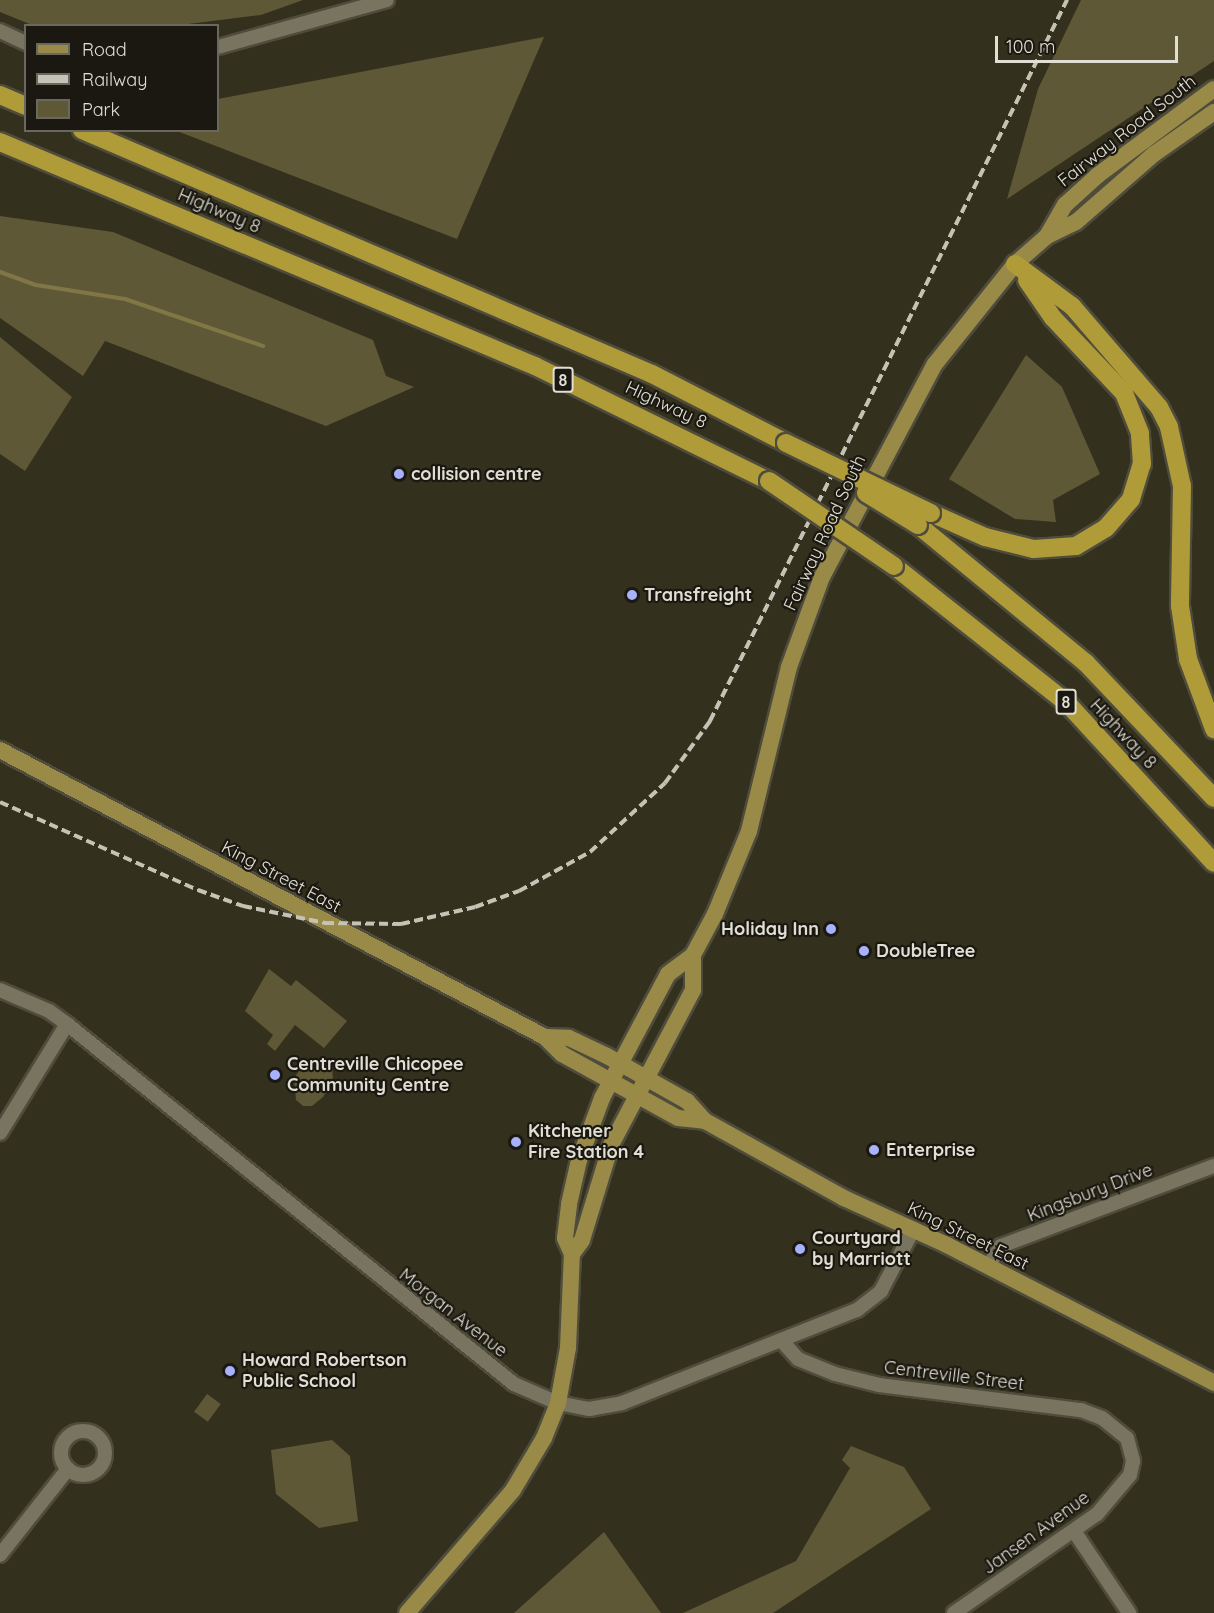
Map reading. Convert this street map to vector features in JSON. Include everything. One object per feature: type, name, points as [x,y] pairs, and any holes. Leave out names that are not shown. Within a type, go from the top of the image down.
[{"type":"highway","points":[[0,95],[24,105]]},
{"type":"highway","name":"Highway 8","points":[[87,132],[652,374],[786,443],[925,519],[1086,663],[1214,798]]},
{"type":"highway","name":"Highway 8","points":[[0,142],[535,366],[769,481],[894,566],[1067,703],[1214,864]]},
{"type":"highway","points":[[925,519],[1034,549],[1076,546],[1106,528],[1131,499],[1142,464],[1140,443],[1124,393],[1053,318],[1015,264]]},
{"type":"highway","points":[[1015,264],[1072,306],[1159,407],[1169,427],[1182,486],[1180,606],[1188,659],[1214,729]]},
{"type":"main road","name":"Fairway Road South","points":[[1047,236],[1065,205],[1098,175],[1214,89]]},
{"type":"main road","name":"Fairway Road South","points":[[572,1254],[565,1238],[574,1181],[589,1130],[612,1080],[668,974],[693,955],[719,905],[749,831],[789,667],[822,577],[935,364],[1015,264],[1047,236],[1076,222],[1154,154],[1214,112]]},
{"type":"main road","name":"King Street East","points":[[0,750],[544,1037],[562,1054],[678,1118],[705,1121]]},
{"type":"main road","name":"Fairway Road South","points":[[572,1254],[582,1240],[611,1145],[693,990],[693,955]]},
{"type":"main road","name":"King Street East","points":[[544,1037],[569,1038],[621,1064],[687,1101],[705,1121],[844,1198],[988,1266],[1214,1383]]},
{"type":"main road","points":[[407,1613],[513,1490],[544,1438],[558,1403],[568,1348],[572,1254]]},
{"type":"street","points":[[219,46],[387,0]]},
{"type":"street","points":[[0,31],[24,41]]},
{"type":"street","name":"Morgan Avenue","points":[[0,990],[50,1011],[514,1384],[558,1403],[604,1409],[781,1341],[871,1301],[881,1291],[914,1230]]},
{"type":"street","points":[[0,1133],[67,1024]]},
{"type":"street","name":"Kingsbury Drive","points":[[988,1266],[1001,1246],[1214,1166]]},
{"type":"street","name":"Centreville Street","points":[[781,1341],[798,1359],[834,1374],[879,1385],[1081,1410],[1102,1418],[1127,1438]]},
{"type":"street","name":"Jansen Avenue","points":[[954,1613],[1097,1514],[1130,1475],[1132,1461],[1127,1438]]},
{"type":"street","points":[[0,1555],[68,1469]]},
{"type":"street","points":[[1074,1531],[1129,1613]]},
{"type":"green space","points":[[0,0],[303,0],[261,15],[188,24],[30,24],[0,12]]},
{"type":"green space","points":[[1081,0],[1214,0],[1214,61],[1007,199],[1038,89]]},
{"type":"green space","points":[[544,37],[457,239],[180,132],[219,132],[219,99]]},
{"type":"green space","points":[[0,216],[113,232],[373,340],[386,376],[414,387],[326,426],[105,341],[83,376],[0,318]]},
{"type":"green space","points":[[0,337],[72,397],[25,471],[0,454]]},
{"type":"green space","points":[[1026,355],[1062,387],[1100,474],[1053,500],[1056,522],[1015,519],[949,479]]},
{"type":"green space","points":[[269,969],[291,986],[296,980],[347,1021],[324,1048],[295,1025],[275,1051],[267,1044],[273,1035],[245,1011]]},
{"type":"green space","points":[[326,1060],[332,1065],[333,1081],[323,1097],[312,1106],[303,1106],[296,1100],[294,1078],[303,1066]]},
{"type":"green space","points":[[207,1394],[221,1404],[208,1422],[194,1412]]},
{"type":"green space","points":[[332,1440],[350,1456],[358,1521],[319,1528],[276,1494],[271,1450]]},
{"type":"green space","points":[[851,1446],[904,1467],[931,1509],[773,1613],[683,1613],[796,1561],[850,1468],[842,1460]]},
{"type":"green space","points":[[604,1532],[661,1613],[514,1613]]},
{"type":"waterway","points":[[0,272],[36,285],[125,299],[263,346]]},
{"type":"railway","points":[[0,802],[198,890],[243,906],[325,923],[401,924],[475,907],[519,891],[590,852],[665,783],[710,721],[1067,0]]},
{"type":"place","name":"collision centre","points":[[399,474]]},
{"type":"place","name":"Transfreight","points":[[632,595]]},
{"type":"place","name":"Holiday Inn","points":[[831,929]]},
{"type":"place","name":"DoubleTree","points":[[864,951]]},
{"type":"place","name":"Centreville Chicopee Community Centre","points":[[275,1075]]},
{"type":"place","name":"Kitchener Fire Station 4","points":[[516,1142]]},
{"type":"place","name":"Enterprise","points":[[874,1150]]},
{"type":"place","name":"Courtyard by Marriott","points":[[800,1249]]},
{"type":"place","name":"Howard Robertson Public School","points":[[230,1371]]}]
